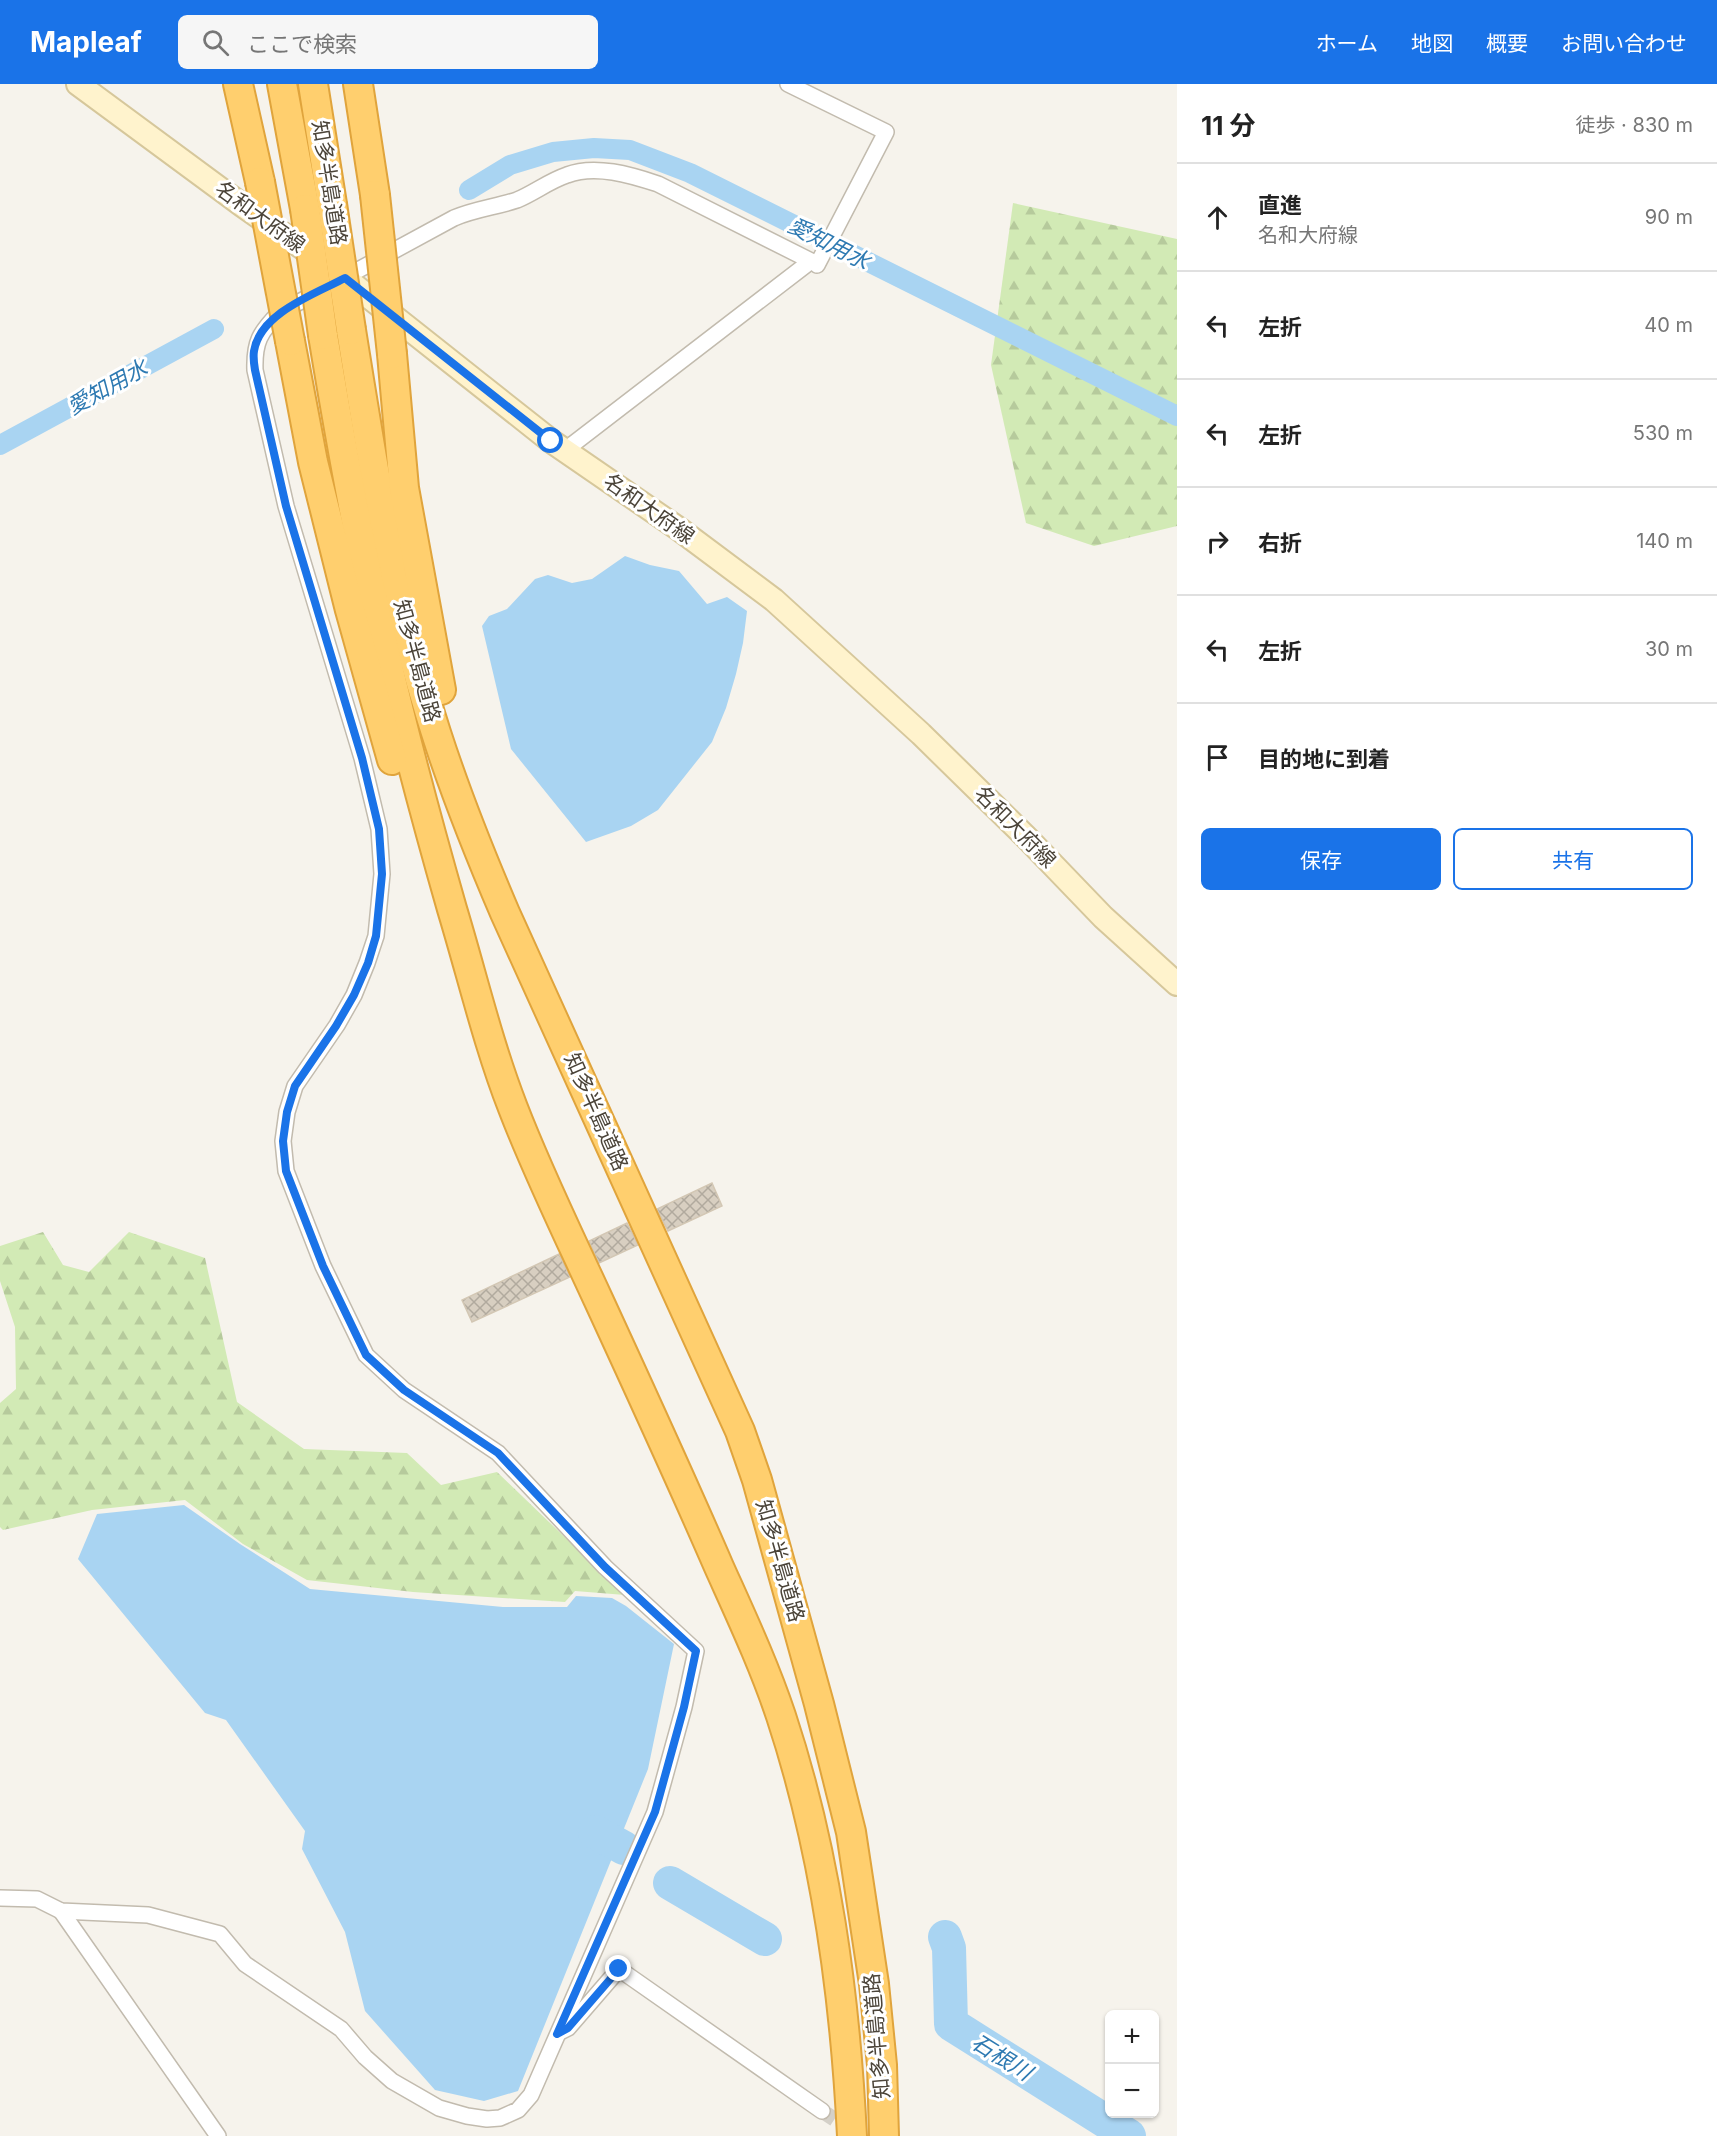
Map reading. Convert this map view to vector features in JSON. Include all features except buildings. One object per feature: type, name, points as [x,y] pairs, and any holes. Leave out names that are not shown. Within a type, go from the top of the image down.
[{"type":"highway","points":[[238,84],[260,182],[313,462],[350,610],[392,760],[438,857]]},
{"type":"highway","name":"知多半島道路","points":[[282,84],[344,459],[379,628],[438,857],[494,1051],[513,1108],[677,1471],[765,1672],[781,1717],[815,1840],[828,1903],[849,2068],[852,2136]]},
{"type":"highway","name":"知多半島道路","points":[[313,84],[371,455],[408,632],[425,699],[464,813],[505,913],[740,1431],[757,1480],[819,1704],[851,1832],[874,1984],[882,2065],[884,2136]]},
{"type":"highway","points":[[358,84],[375,195],[404,488],[464,813]]},
{"type":"main road","name":"名和大府線","points":[[78,84],[345,278],[564,451],[679,529],[774,600],[921,734],[1027,838],[1103,917],[1177,984]]},
{"type":"street","points":[[788,84],[886,132],[819,261]]},
{"type":"street","points":[[0,1898],[37,1899],[61,1911],[148,1915],[220,1934],[245,1964],[341,2029],[365,2057],[392,2081],[439,2108],[467,2116],[500,2118],[518,2110],[531,2096],[655,1812],[682,1718],[696,1651],[605,1567],[498,1453],[404,1390],[366,1355],[323,1266],[286,1171],[283,1141],[287,1112],[295,1086],[336,1026],[354,995],[368,963],[376,936],[382,874],[379,829],[362,758],[286,506],[255,370],[254,351],[263,329],[279,313],[454,218],[473,210],[500,205],[520,198],[568,174],[589,171],[634,176],[658,184],[811,261],[564,451]]},
{"type":"street","points":[[61,1911],[218,2136]]},
{"type":"street","points":[[557,2034],[568,2028],[619,1969],[822,2111]]},
{"type":"green space","points":[[1013,203],[1177,239],[1177,526],[1094,546],[1026,523],[991,365]]},
{"type":"green space","points":[[43,1232],[63,1265],[89,1272],[129,1232],[205,1258],[237,1402],[304,1449],[407,1453],[441,1485],[497,1472],[625,1595],[575,1591],[565,1602],[413,1592],[307,1580],[243,1544],[185,1500],[92,1510],[3,1530],[0,1527],[0,1403],[16,1389],[15,1327],[0,1281],[0,1246]]},
{"type":"water","points":[[625,556],[650,565],[679,571],[707,604],[727,597],[747,611],[743,643],[726,708],[712,742],[658,810],[631,826],[586,842],[511,749],[482,626],[489,616],[507,609],[535,579],[548,575],[572,583],[592,579]]},
{"type":"water","points":[[184,1505],[310,1589],[503,1607],[567,1607],[576,1596],[612,1598],[626,1606],[674,1644],[648,1769],[518,2091],[484,2101],[435,2090],[365,2011],[345,1932],[302,1849],[305,1831],[226,1720],[205,1713],[78,1559],[97,1514]]},
{"type":"waterway","name":"愛知用水","points":[[469,190],[510,165],[553,152],[594,148],[630,150],[690,173],[1177,416]]},
{"type":"waterway","name":"愛知用水","points":[[0,445],[214,329]]},
{"type":"waterway","name":"石根川","points":[[595,1832],[624,1848]]},
{"type":"waterway","name":"石根川","points":[[670,1883],[765,1939]]},
{"type":"waterway","name":"石根川","points":[[945,1937],[949,1948],[951,2024],[1129,2136]]},
{"type":"tunnel","points":[[822,2111],[852,2131]]},
{"type":"route","points":[[551,441],[345,278],[279,313],[263,329],[254,351],[255,370],[286,506],[362,758],[379,829],[382,874],[381,904],[376,936],[368,963],[354,995],[336,1026],[295,1086],[287,1112],[283,1141],[286,1171],[323,1266],[366,1355],[404,1390],[498,1453],[605,1567],[696,1651],[684,1707],[655,1812],[557,2034],[568,2028],[619,1969]]}]
